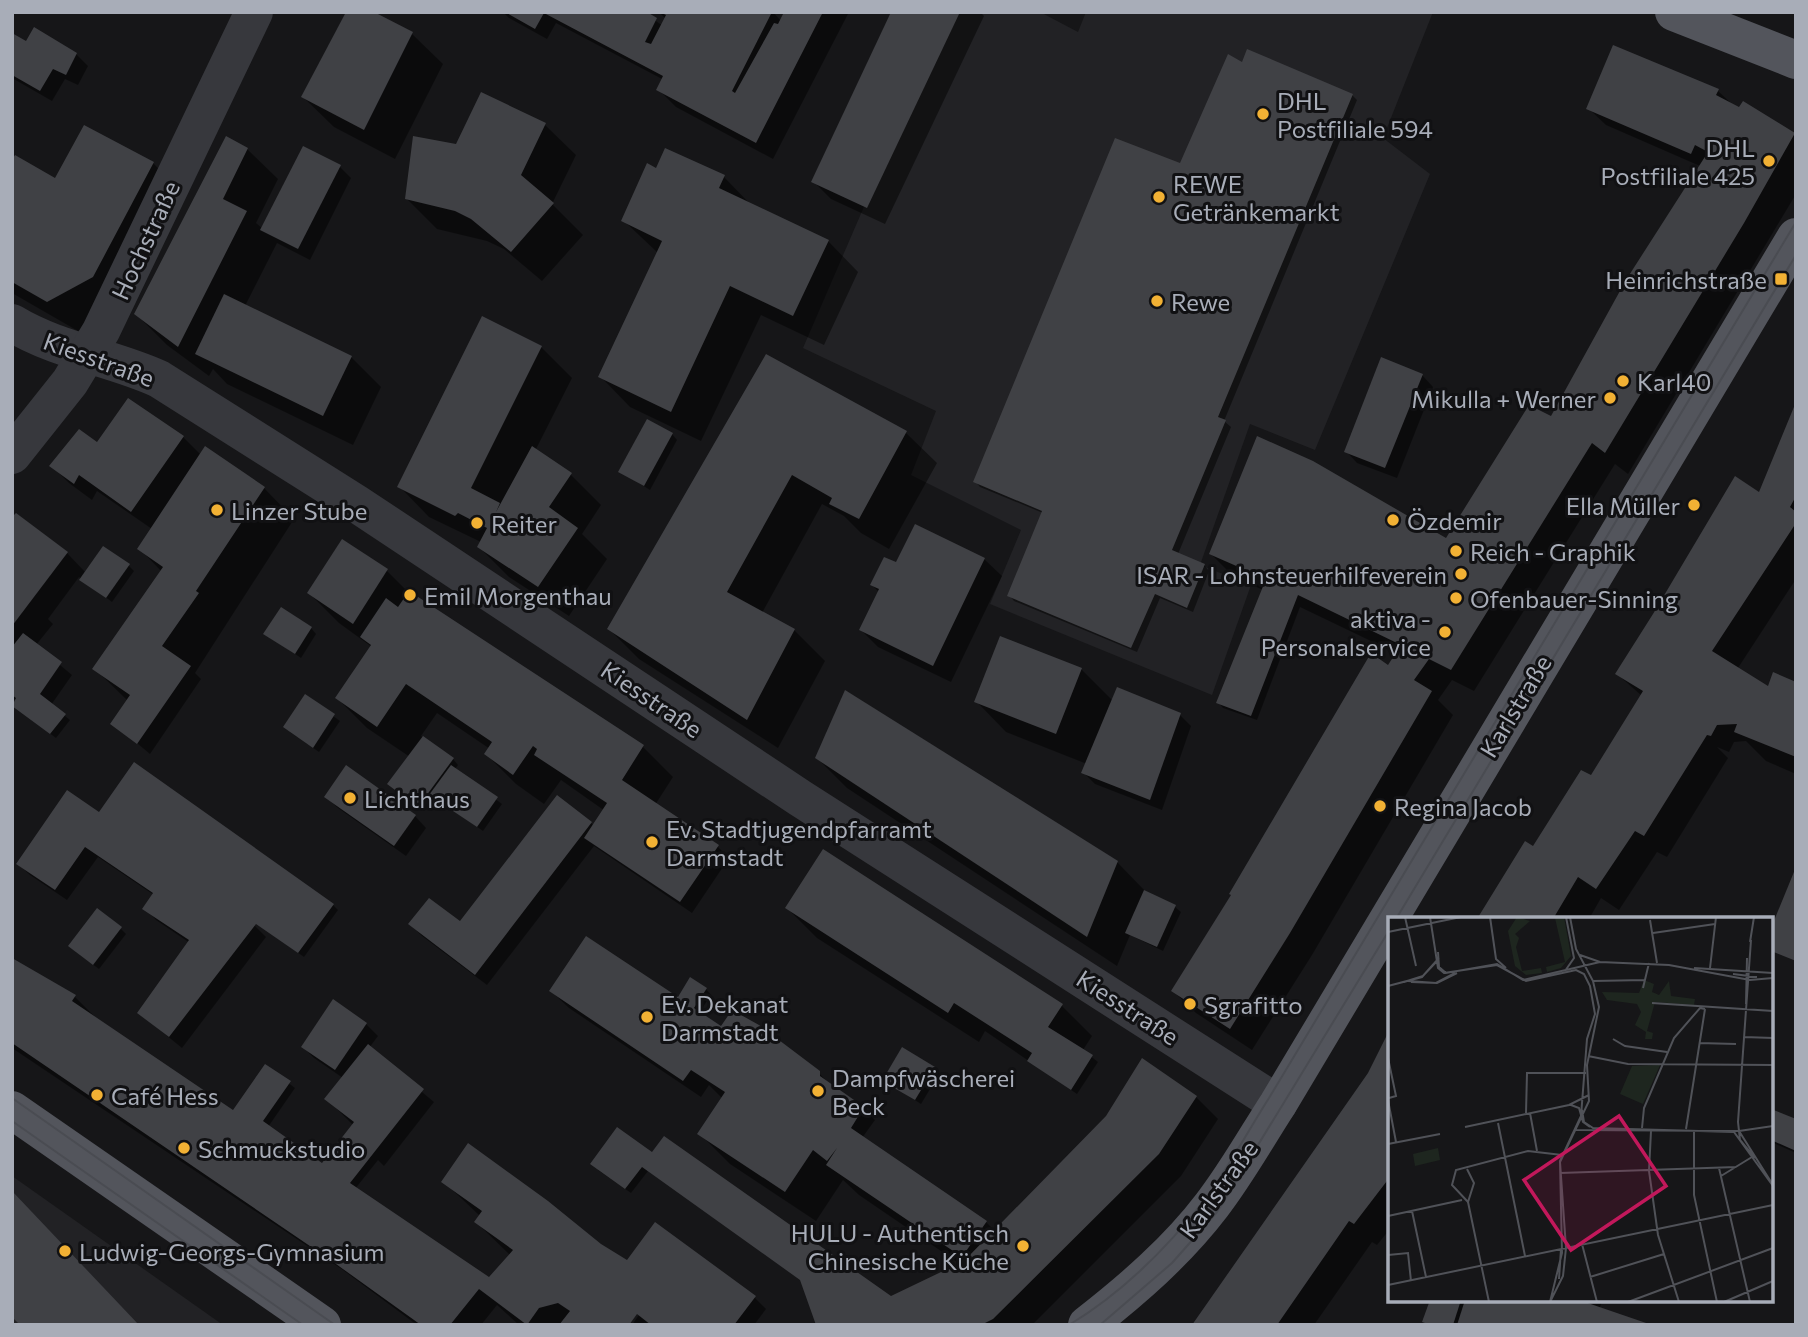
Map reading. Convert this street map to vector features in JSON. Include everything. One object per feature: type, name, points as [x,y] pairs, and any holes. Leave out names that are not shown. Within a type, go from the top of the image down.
[{"type":"main road","points":[[1674,12],[1796,60]]},
{"type":"main road","name":"Karlstraße","points":[[1390,917],[1796,237]]},
{"type":"main road","name":"Karlstraße","points":[[1087,1325],[1135,1288],[1213,1205],[1278,1104],[1388,920]]},
{"type":"main road","points":[[12,1110],[321,1325]]},
{"type":"street","name":"Hochstraße","points":[[12,455],[88,354],[254,12]]},
{"type":"street","name":"Kiesstraße","points":[[12,323],[34,336],[136,368],[159,379],[329,486],[800,798],[1278,1104]]},
{"type":"shaded area","points":[[948,12],[1040,12],[1078,32],[1086,12],[1433,12],[1383,138],[1430,174],[1315,450],[1250,424],[1200,565],[1251,585],[1212,695],[990,604],[1021,530],[911,475],[936,411],[803,348]]},
{"type":"shaded area","name":"Ludwig-Georgs-Gymnasium","points":[[12,1176],[223,1325],[12,1325]]},
{"type":"building","points":[[346,12],[374,12],[413,32],[364,130],[301,97]]},
{"type":"building","points":[[505,12],[647,12],[657,18],[645,42],[651,44],[666,15],[660,12],[772,12],[732,91],[735,93],[774,23],[778,24],[784,12],[823,12],[756,143],[656,90],[663,76],[544,13],[535,29]]},
{"type":"building","points":[[891,12],[960,12],[867,208],[811,182]]},
{"type":"building","points":[[34,27],[77,53],[66,75],[53,69],[40,91],[12,75],[12,33],[26,41]]},
{"type":"building","points":[[1613,45],[1719,89],[1716,95],[1739,107],[1743,101],[1795,133],[1605,453],[1592,443],[1451,670],[1429,659],[1414,680],[1432,691],[1290,933],[1230,1029],[1171,991],[1231,895],[1229,894],[1371,653],[1388,665],[1401,645],[1298,595],[1251,716],[1216,703],[1266,579],[1209,554],[1257,436],[1313,461],[1446,538],[1529,405],[1551,416],[1626,280],[1708,152],[1695,145],[1691,154],[1586,109]]},
{"type":"building","name":"Rewe","points":[[1247,49],[1353,94],[1218,417],[1226,420],[1172,550],[1205,564],[1187,608],[1155,594],[1131,648],[1007,596],[1042,511],[973,482],[1115,138],[1180,163],[1228,54],[1242,62]]},
{"type":"building","points":[[481,92],[546,123],[521,175],[554,203],[511,252],[471,219],[455,211],[405,199],[413,136],[456,144]]},
{"type":"building","points":[[84,125],[154,162],[93,277],[47,302],[12,282],[12,160],[15,155],[55,178]]},
{"type":"building","points":[[226,136],[248,148],[223,199],[247,211],[178,347],[134,314]]},
{"type":"building","points":[[303,146],[341,165],[298,249],[260,230]]},
{"type":"building","points":[[665,148],[725,175],[719,188],[829,240],[793,316],[730,286],[671,412],[598,377],[662,241],[621,221],[647,163],[656,168]]},
{"type":"building","points":[[224,294],[352,356],[323,416],[195,354]]},
{"type":"building","points":[[482,316],[542,346],[471,488],[500,503],[496,512],[532,446],[572,473],[549,507],[578,528],[538,587],[477,547],[487,528],[458,513],[455,516],[397,487]]},
{"type":"building","points":[[766,354],[907,431],[859,519],[829,504],[832,498],[792,475],[727,592],[795,629],[747,720],[607,629]]},
{"type":"building","points":[[1381,357],[1423,374],[1385,468],[1344,452]]},
{"type":"building","points":[[128,398],[184,436],[131,512],[79,475],[74,484],[49,466],[79,429],[97,442]]},
{"type":"building","points":[[1796,402],[1796,496],[1790,507],[1796,512],[1796,523],[1712,651],[1768,686],[1773,672],[1796,682],[1796,757],[1734,732],[1737,724],[1717,725],[1711,736],[1707,735],[1644,836],[1635,831],[1596,889],[1578,877],[1554,917],[1478,917],[1525,841],[1533,846],[1581,770],[1591,775],[1643,691],[1615,674],[1735,476],[1759,492]]},
{"type":"building","points":[[647,419],[673,433],[644,486],[618,472]]},
{"type":"building","points":[[205,446],[265,487],[196,591],[199,593],[162,646],[191,666],[137,744],[110,724],[130,695],[92,669],[163,567],[137,549]]},
{"type":"building","points":[[16,513],[68,552],[12,626],[12,517]]},
{"type":"building","points":[[915,524],[985,558],[933,666],[859,630],[879,589],[870,585],[884,557],[896,562]]},
{"type":"building","points":[[342,539],[388,569],[353,624],[307,593]]},
{"type":"building","points":[[103,546],[130,564],[106,598],[79,580]]},
{"type":"building","points":[[409,591],[644,745],[622,780],[719,845],[680,902],[584,838],[607,803],[534,755],[537,749],[533,746],[513,775],[484,754],[492,742],[406,684],[377,727],[335,698],[371,645],[360,637],[386,598],[398,607]]},
{"type":"building","points":[[281,607],[312,627],[295,654],[263,634]]},
{"type":"building","points":[[23,633],[62,662],[40,694],[66,714],[50,734],[12,706],[16,698],[12,695],[12,647]]},
{"type":"building","points":[[1000,636],[1082,668],[1056,734],[974,702]]},
{"type":"building","points":[[1117,687],[1181,713],[1150,800],[1081,773]]},
{"type":"building","points":[[845,690],[1118,861],[1087,937],[815,758]]},
{"type":"building","points":[[305,694],[335,714],[313,748],[283,727]]},
{"type":"building","points":[[423,736],[454,758],[418,807],[387,784]]},
{"type":"building","points":[[134,762],[334,904],[298,953],[256,924],[169,1037],[137,1013],[189,940],[142,909],[153,893],[85,847],[55,890],[16,864],[67,790],[99,812]]},
{"type":"building","points":[[346,765],[416,815],[394,846],[324,797]]},
{"type":"building","points":[[451,765],[498,797],[477,827],[429,795]]},
{"type":"building","points":[[557,795],[592,822],[475,975],[408,924],[429,898],[460,921]]},
{"type":"building","points":[[823,849],[1063,1004],[1048,1027],[1093,1055],[1071,1090],[1027,1061],[1032,1053],[954,1003],[948,1013],[785,908]]},
{"type":"building","points":[[1796,867],[1796,961],[1773,952],[1773,923]]},
{"type":"building","points":[[1144,890],[1176,905],[1157,947],[1125,933]]},
{"type":"building","points":[[97,908],[122,927],[93,965],[68,946]]},
{"type":"building","points":[[586,936],[678,997],[690,977],[707,988],[694,1008],[721,1026],[732,1010],[759,1025],[820,1071],[820,1076],[864,1107],[851,1128],[987,1221],[962,1257],[826,1165],[837,1148],[827,1161],[813,1150],[785,1192],[697,1134],[725,1092],[691,1070],[683,1081],[549,991]]},
{"type":"building","points":[[12,958],[76,995],[72,1001],[233,1110],[265,1064],[291,1081],[263,1121],[322,1163],[354,1122],[324,1099],[368,1044],[424,1089],[350,1183],[489,1277],[513,1250],[474,1222],[482,1211],[441,1182],[468,1143],[548,1201],[601,1244],[627,1260],[655,1222],[756,1296],[734,1325],[651,1325],[637,1314],[629,1325],[559,1325],[570,1311],[558,1303],[539,1308],[527,1325],[479,1289],[450,1325],[421,1325],[329,1259],[12,1043]]},
{"type":"building","points":[[333,999],[367,1023],[335,1070],[301,1047]]},
{"type":"building","points":[[1388,1033],[1388,1180],[1354,1224],[1349,1221],[1277,1325],[1192,1325],[1368,1073]]},
{"type":"building","points":[[902,1047],[935,1067],[915,1100],[882,1081]]},
{"type":"building","points":[[1142,1058],[1197,1096],[1159,1154],[993,1319],[981,1325],[816,1325],[800,1280],[642,1167],[625,1189],[590,1164],[617,1127],[652,1152],[664,1136],[891,1296],[964,1261],[1106,1116]]},
{"type":"building","points":[[1773,1110],[1796,1119],[1796,1151],[1773,1141]]},
{"type":"building","points":[[12,1191],[139,1325],[20,1325],[12,1317]]},
{"type":"building","points":[[1429,1302],[1460,1302],[1453,1325],[1431,1325],[1422,1322]]},
{"type":"building","points":[[1464,1302],[1585,1302],[1649,1324],[1457,1325]]},
{"type":"tram line","points":[[1069,1325],[1108,1298],[1143,1268],[1192,1216],[1223,1174],[1796,222]]},
{"type":"tram line","points":[[1397,917],[1796,255]]},
{"type":"tram line","points":[[1100,1325],[1172,1263],[1217,1212],[1388,932]]},
{"type":"tram line","points":[[12,1098],[335,1325]]},
{"type":"tram line","points":[[12,1121],[303,1325]]},
{"type":"place","name":"DHL Postfiliale 594","points":[[1263,114]]},
{"type":"place","name":"DHL Postfiliale 425","points":[[1769,161]]},
{"type":"place","name":"REWE Getränkemarkt","points":[[1159,197]]},
{"type":"place","name":"Heinrichstraße","points":[[1781,279]]},
{"type":"place","name":"Rewe","points":[[1157,301]]},
{"type":"place","name":"Karl40","points":[[1623,381]]},
{"type":"place","name":"Mikulla + Werner","points":[[1610,398]]},
{"type":"place","name":"Ella Müller","points":[[1694,505]]},
{"type":"place","name":"Linzer Stube","points":[[217,510]]},
{"type":"place","name":"Özdemir","points":[[1393,520]]},
{"type":"place","name":"Reiter","points":[[477,523]]},
{"type":"place","name":"Reich - Graphik","points":[[1456,551]]},
{"type":"place","name":"ISAR - Lohnsteuerhilfeverein","points":[[1461,574]]},
{"type":"place","name":"Emil Morgenthau","points":[[410,595]]},
{"type":"place","name":"Ofenbauer-Sinning","points":[[1456,598]]},
{"type":"place","name":"aktiva - Personalservice","points":[[1445,632]]},
{"type":"place","name":"Lichthaus","points":[[350,798]]},
{"type":"place","name":"Regina Jacob","points":[[1380,806]]},
{"type":"place","name":"Ev. Stadtjugendpfarramt Darmstadt","points":[[652,842]]},
{"type":"place","name":"Sgrafitto","points":[[1190,1004]]},
{"type":"place","name":"Ev. Dekanat Darmstadt","points":[[647,1017]]},
{"type":"place","name":"Dampfwäscherei Beck","points":[[818,1091]]},
{"type":"place","name":"Café Hess","points":[[97,1095]]},
{"type":"place","name":"Schmuckstudio","points":[[184,1148]]},
{"type":"place","name":"HULU - Authentisch Chinesische Küche","points":[[1023,1246]]},
{"type":"place","name":"Ludwig-Georgs-Gymnasium","points":[[65,1251]]}]
